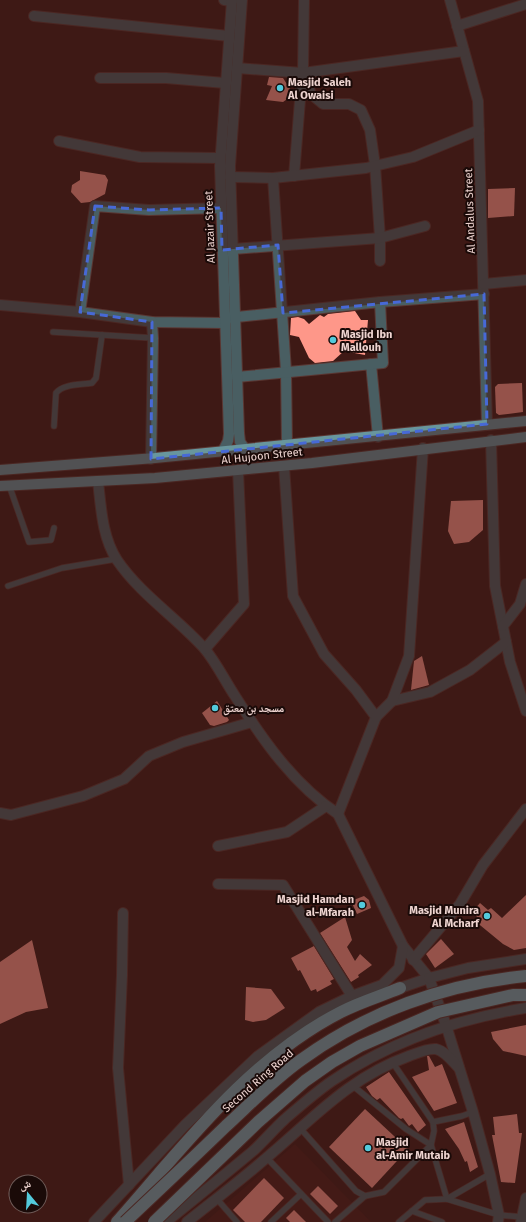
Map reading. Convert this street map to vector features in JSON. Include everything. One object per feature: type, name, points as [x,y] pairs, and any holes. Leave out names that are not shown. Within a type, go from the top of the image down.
[{"type":"highway","name":"Second Ring Road","points":[[125,1222],[273,1082],[302,1059],[337,1036],[405,1002],[442,991],[526,976]]},
{"type":"highway","points":[[117,1222],[209,1118],[267,1062],[298,1039],[342,1012],[400,988]]},
{"type":"highway","points":[[154,1222],[258,1122],[305,1081],[332,1062],[360,1046],[438,1012],[513,995],[526,995]]},
{"type":"main road","name":"Al Hujoon Street","points":[[0,470],[151,459],[378,437],[487,424],[526,422]]},
{"type":"main road","name":"Al Hujoon Street","points":[[4,486],[155,478],[284,466],[423,448],[526,437]]},
{"type":"street","name":"Al Jazair Street","points":[[223,451],[229,438],[228,320],[221,208],[220,158],[232,0]]},
{"type":"street","name":"Al Jazair Street","points":[[232,0],[237,68],[230,148],[233,249],[228,320],[237,377],[239,438],[245,449]]},
{"type":"street","points":[[294,176],[302,73],[304,0]]},
{"type":"street","name":"Al Andalus Street","points":[[450,0],[478,102],[487,424]]},
{"type":"street","points":[[457,26],[526,4]]},
{"type":"street","points":[[34,16],[229,36]]},
{"type":"street","points":[[237,68],[302,73],[464,51]]},
{"type":"street","points":[[302,73],[311,94],[323,104],[349,104],[361,110],[370,130],[375,165],[380,238],[380,262]]},
{"type":"street","points":[[100,78],[166,78],[225,83]]},
{"type":"street","points":[[230,177],[273,178],[366,168],[413,157],[479,130]]},
{"type":"street","points":[[59,141],[140,157],[220,158]]},
{"type":"street","points":[[273,178],[286,371],[287,446]]},
{"type":"street","points":[[80,312],[95,206],[149,210],[221,208]]},
{"type":"street","points":[[233,249],[380,238],[425,226]]},
{"type":"street","points":[[0,305],[80,312],[152,322],[228,320],[484,289],[526,280]]},
{"type":"street","points":[[237,377],[286,371],[383,364],[380,302]]},
{"type":"street","points":[[151,459],[152,322]]},
{"type":"street","points":[[372,364],[378,437]]},
{"type":"street","points":[[490,440],[495,586],[510,662],[526,711]]},
{"type":"street","points":[[338,814],[376,717],[392,701],[409,656],[423,448]]},
{"type":"street","points":[[284,466],[293,596],[324,654],[356,690],[376,717]]},
{"type":"street","points":[[205,649],[244,604],[238,470]]},
{"type":"street","points":[[98,481],[103,521],[116,559],[129,575],[205,649],[252,722],[280,760],[326,806],[338,814],[403,946],[429,978],[446,1025],[473,1112],[490,1174],[499,1218]]},
{"type":"street","points":[[503,626],[520,604],[526,584]]},
{"type":"street","points":[[392,701],[430,692],[470,670],[506,642]]},
{"type":"street","points":[[0,812],[11,815],[83,796],[124,779],[149,756],[183,742],[252,722]]},
{"type":"street","points":[[218,846],[287,832],[326,806]]},
{"type":"street","points":[[413,960],[460,904],[483,865],[526,808]]},
{"type":"street","points":[[218,884],[283,885],[352,996]]},
{"type":"street","points":[[123,913],[118,1068],[129,1185]]},
{"type":"street","points":[[94,1222],[185,1125],[258,1056],[319,1012],[352,996],[382,985],[400,968],[403,946]]},
{"type":"street","points":[[382,985],[400,988],[429,978],[468,968],[526,959]]},
{"type":"street","points":[[166,1222],[254,1150],[284,1119],[332,1082],[367,1060],[403,1042],[446,1025],[489,1014],[526,1008]]},
{"type":"street","points":[[192,1221],[267,1158],[328,1102],[352,1085],[381,1068],[425,1051],[436,1049],[448,1056],[459,1068]]},
{"type":"street","points":[[522,1220],[526,1198]]},
{"type":"lane","points":[[53,332],[153,338]]},
{"type":"lane","points":[[54,426],[56,393],[58,390],[65,387],[92,383],[96,378],[102,335]]},
{"type":"lane","points":[[4,486],[29,542],[51,540],[54,528]]},
{"type":"lane","points":[[8,586],[62,568],[116,559]]},
{"type":"lane","points":[[393,1063],[433,1122],[434,1131],[431,1145],[447,1199]]},
{"type":"lane","points":[[352,1085],[406,1129],[431,1145]]},
{"type":"lane","points":[[433,1122],[462,1116],[473,1112]]},
{"type":"lane","points":[[300,1128],[356,1191],[365,1196]]},
{"type":"lane","points":[[335,1222],[365,1196],[384,1192],[431,1145]]},
{"type":"lane","points":[[267,1158],[328,1222]]},
{"type":"lane","points":[[447,1199],[490,1174]]},
{"type":"lane","points":[[271,1222],[301,1194]]},
{"type":"lane","points":[[217,1199],[236,1222]]},
{"type":"lane","points":[[399,1222],[425,1200],[447,1199],[499,1218],[522,1220]]},
{"type":"lane","points":[[412,1211],[442,1222]]},
{"type":"highlighted area","points":[[95,206],[149,210],[221,208],[222,250],[278,245],[283,313],[484,294],[487,424],[151,459],[152,322],[80,312]]},
{"type":"shaded area","points":[[295,1144],[371,1222],[205,1222]]},
{"type":"building","name":"Masjid Saleh Al Owaisi","points":[[269,77],[283,78],[290,89],[290,97],[283,102],[266,100],[272,86],[267,85]]},
{"type":"building","points":[[80,171],[105,175],[108,180],[105,194],[90,202],[81,203],[71,192],[72,185],[80,180]]},
{"type":"building","points":[[515,188],[514,216],[488,218],[488,189]]},
{"type":"building","name":"Masjid Ibn Mallouh","points":[[355,311],[361,320],[368,320],[365,355],[344,351],[333,361],[315,363],[309,358],[299,337],[290,335],[291,318],[298,317],[304,319],[309,324],[320,315],[324,317],[328,314]]},
{"type":"building","points":[[522,383],[523,412],[499,415],[496,413],[495,387],[498,384]]},
{"type":"building","points":[[483,500],[483,530],[469,542],[454,544],[448,531],[451,501]]},
{"type":"building","points":[[422,656],[429,685],[411,690],[414,661]]},
{"type":"building","name":"مسجد بن معتق","points":[[217,701],[229,720],[214,726],[210,725],[202,713]]},
{"type":"building","points":[[526,895],[526,948],[514,950],[503,944],[475,921],[477,917],[473,911],[480,903],[488,910],[491,908],[502,918]]},
{"type":"building","name":"Masjid Hamdan al-Mfarah","points":[[364,896],[369,900],[371,908],[357,914],[351,901]]},
{"type":"building","points":[[345,917],[352,940],[347,947],[355,961],[360,954],[372,965],[351,982],[320,933]]},
{"type":"building","points":[[441,939],[454,954],[435,968],[426,954]]},
{"type":"building","points":[[32,940],[48,1008],[26,1012],[0,1024],[0,962]]},
{"type":"building","points":[[314,946],[334,979],[330,981],[332,984],[317,992],[316,989],[311,991],[300,970],[298,971],[291,958]]},
{"type":"building","points":[[246,987],[271,989],[285,1008],[266,1020],[253,1022],[245,1020]]},
{"type":"building","points":[[526,1025],[526,1056],[503,1051],[493,1039],[491,1032]]},
{"type":"building","points":[[427,1056],[429,1056],[435,1067],[442,1064],[457,1103],[434,1111],[412,1077],[429,1070]]},
{"type":"building","points":[[389,1072],[426,1125],[418,1132],[412,1124],[409,1126],[403,1118],[399,1118],[380,1098],[377,1100],[372,1096],[366,1087]]},
{"type":"building","name":"Masjid al-Amir Mutaib","points":[[365,1109],[408,1149],[372,1188],[329,1147]]},
{"type":"building","points":[[517,1114],[519,1133],[522,1133],[515,1183],[501,1182],[492,1135],[495,1135],[493,1117]]},
{"type":"building","points":[[464,1122],[478,1167],[470,1172],[467,1161],[465,1162],[459,1149],[445,1129]]},
{"type":"building","points":[[264,1178],[284,1198],[261,1222],[245,1222],[233,1210]]},
{"type":"building","points":[[318,1186],[338,1206],[330,1214],[310,1194]]},
{"type":"building","points":[[294,1210],[306,1222],[290,1222],[286,1218]]},
{"type":"place","name":"Masjid Saleh Al Owaisi","points":[[280,88]]},
{"type":"place","name":"Masjid Ibn Mallouh","points":[[333,340]]},
{"type":"place","name":"مسجد بن معتق","points":[[215,708]]},
{"type":"place","name":"Masjid Hamdan al-Mfarah","points":[[362,905]]},
{"type":"place","name":"Masjid Munira Al Mcharf","points":[[487,916]]},
{"type":"place","name":"Masjid al-Amir Mutaib","points":[[368,1148]]}]
